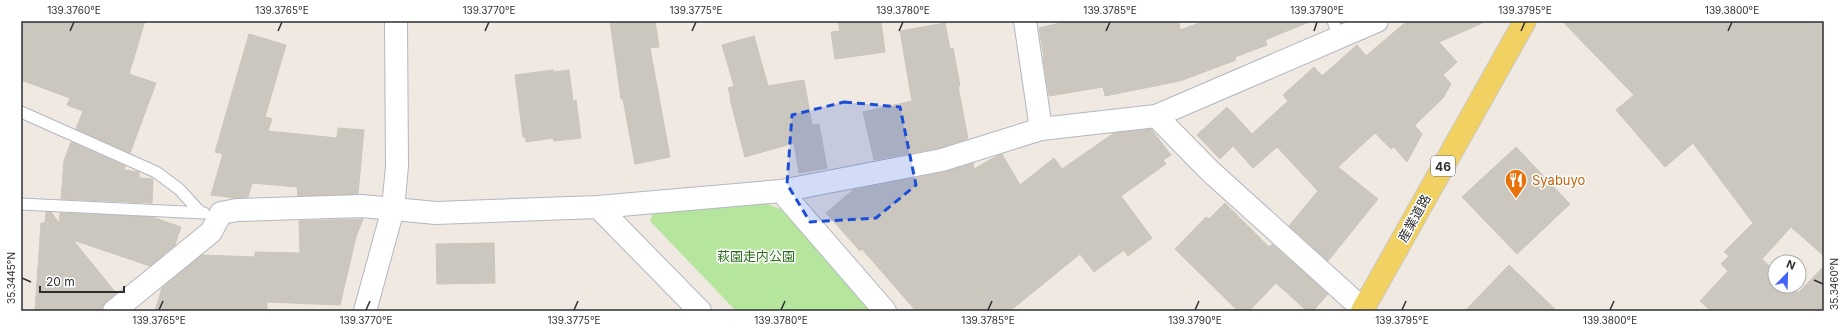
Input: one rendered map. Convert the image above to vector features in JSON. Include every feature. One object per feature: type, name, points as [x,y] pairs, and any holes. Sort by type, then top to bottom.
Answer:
[{"type":"main road","name":"産業道路","points":[[1364,310],[1525,21]]},
{"type":"street","points":[[365,311],[393,209],[397,166],[396,21]]},
{"type":"street","points":[[1025,21],[1041,129]]},
{"type":"street","points":[[114,311],[210,232],[211,213],[238,210],[362,206],[436,212],[598,207],[781,191],[942,160],[1041,129],[1156,116],[1336,29],[1377,21]]},
{"type":"street","points":[[1156,116],[1210,171],[1364,310]]},
{"type":"street","points":[[781,191],[885,311]]},
{"type":"street","points":[[598,207],[700,311]]},
{"type":"lane","points":[[21,112],[156,172],[211,213]]},
{"type":"lane","points":[[21,204],[211,213]]},
{"type":"highlighted area","points":[[844,102],[900,107],[916,185],[876,218],[810,222],[787,184],[792,115]]},
{"type":"green space","name":"萩園走内公園","points":[[764,203],[786,211],[858,298],[871,311],[736,311],[650,221],[654,211]]},
{"type":"building","points":[[21,21],[145,21],[129,74],[156,83],[130,153],[76,129],[83,111],[67,105],[70,98],[21,80]]},
{"type":"building","points":[[610,21],[655,21],[659,47],[650,48],[670,157],[635,164],[623,99],[621,99]]},
{"type":"building","points":[[838,21],[881,21],[885,52],[835,59],[831,32],[840,31]]},
{"type":"building","points":[[1068,21],[1179,21],[1180,30],[1205,21],[1309,22],[1265,40],[1267,45],[1235,57],[1236,60],[1180,81],[1105,96],[1103,87],[1049,96],[1039,28]]},
{"type":"building","points":[[1407,21],[1487,21],[1439,42],[1457,62],[1443,75],[1451,84],[1443,98],[1415,126],[1422,134],[1407,162],[1394,147],[1391,149],[1375,133],[1338,167],[1378,199],[1328,261],[1289,226],[1318,191],[1277,147],[1253,168],[1233,146],[1220,159],[1197,135],[1227,107],[1252,134],[1288,101],[1283,95],[1314,67],[1322,76],[1357,45],[1366,56]]},
{"type":"building","points":[[1562,21],[1824,21],[1824,256],[1791,227],[1762,259],[1767,264],[1767,294],[1807,294],[1807,284],[1824,266],[1824,311],[1711,311],[1700,301],[1728,271],[1721,264],[1729,256],[1724,252],[1753,223],[1693,143],[1665,167],[1616,110],[1634,95]]},
{"type":"building","points":[[945,23],[950,49],[953,48],[960,86],[958,86],[968,139],[939,148],[874,160],[863,112],[912,101],[900,31]]},
{"type":"building","points":[[249,34],[286,45],[265,117],[272,119],[268,131],[337,138],[338,128],[364,130],[358,194],[298,196],[297,187],[252,183],[248,197],[234,198],[211,195],[223,154],[215,152]]},
{"type":"building","points":[[754,36],[768,86],[804,80],[812,125],[819,124],[827,168],[799,173],[794,143],[745,157],[728,88],[734,86],[722,45]]},
{"type":"building","points":[[553,70],[554,72],[569,70],[573,101],[576,100],[581,138],[554,141],[553,138],[526,142],[525,137],[523,137],[515,75]]},
{"type":"building","points":[[1151,129],[1171,155],[1163,160],[1166,164],[1121,196],[1152,238],[1128,256],[1124,250],[1094,272],[1080,254],[1010,311],[916,311],[862,249],[860,251],[826,213],[853,190],[944,172],[973,163],[974,169],[1002,154],[1020,185],[1054,158],[1062,169],[1114,133]]},
{"type":"building","points":[[71,142],[125,166],[124,170],[139,172],[139,178],[153,179],[152,203],[61,199],[64,161]]},
{"type":"building","name":"Syabuyo","points":[[1516,147],[1570,204],[1517,254],[1462,197]]},
{"type":"building","points":[[1225,203],[1269,247],[1272,244],[1328,294],[1313,311],[1307,311],[1276,283],[1249,311],[1238,311],[1175,249],[1206,217],[1209,219]]},
{"type":"building","points":[[46,212],[51,212],[59,223],[60,213],[152,217],[181,227],[175,245],[150,266],[73,240],[116,293],[106,302],[102,311],[35,311],[41,223],[45,223]]},
{"type":"building","points":[[363,219],[356,237],[340,305],[267,302],[267,311],[155,311],[162,288],[202,255],[255,257],[255,252],[300,253],[299,221]]},
{"type":"building","points":[[494,243],[495,283],[437,284],[436,244]]},
{"type":"building","points":[[1509,265],[1557,311],[1465,311]]},
{"type":"place","name":"Syabuyo","points":[[1516,200]]}]
